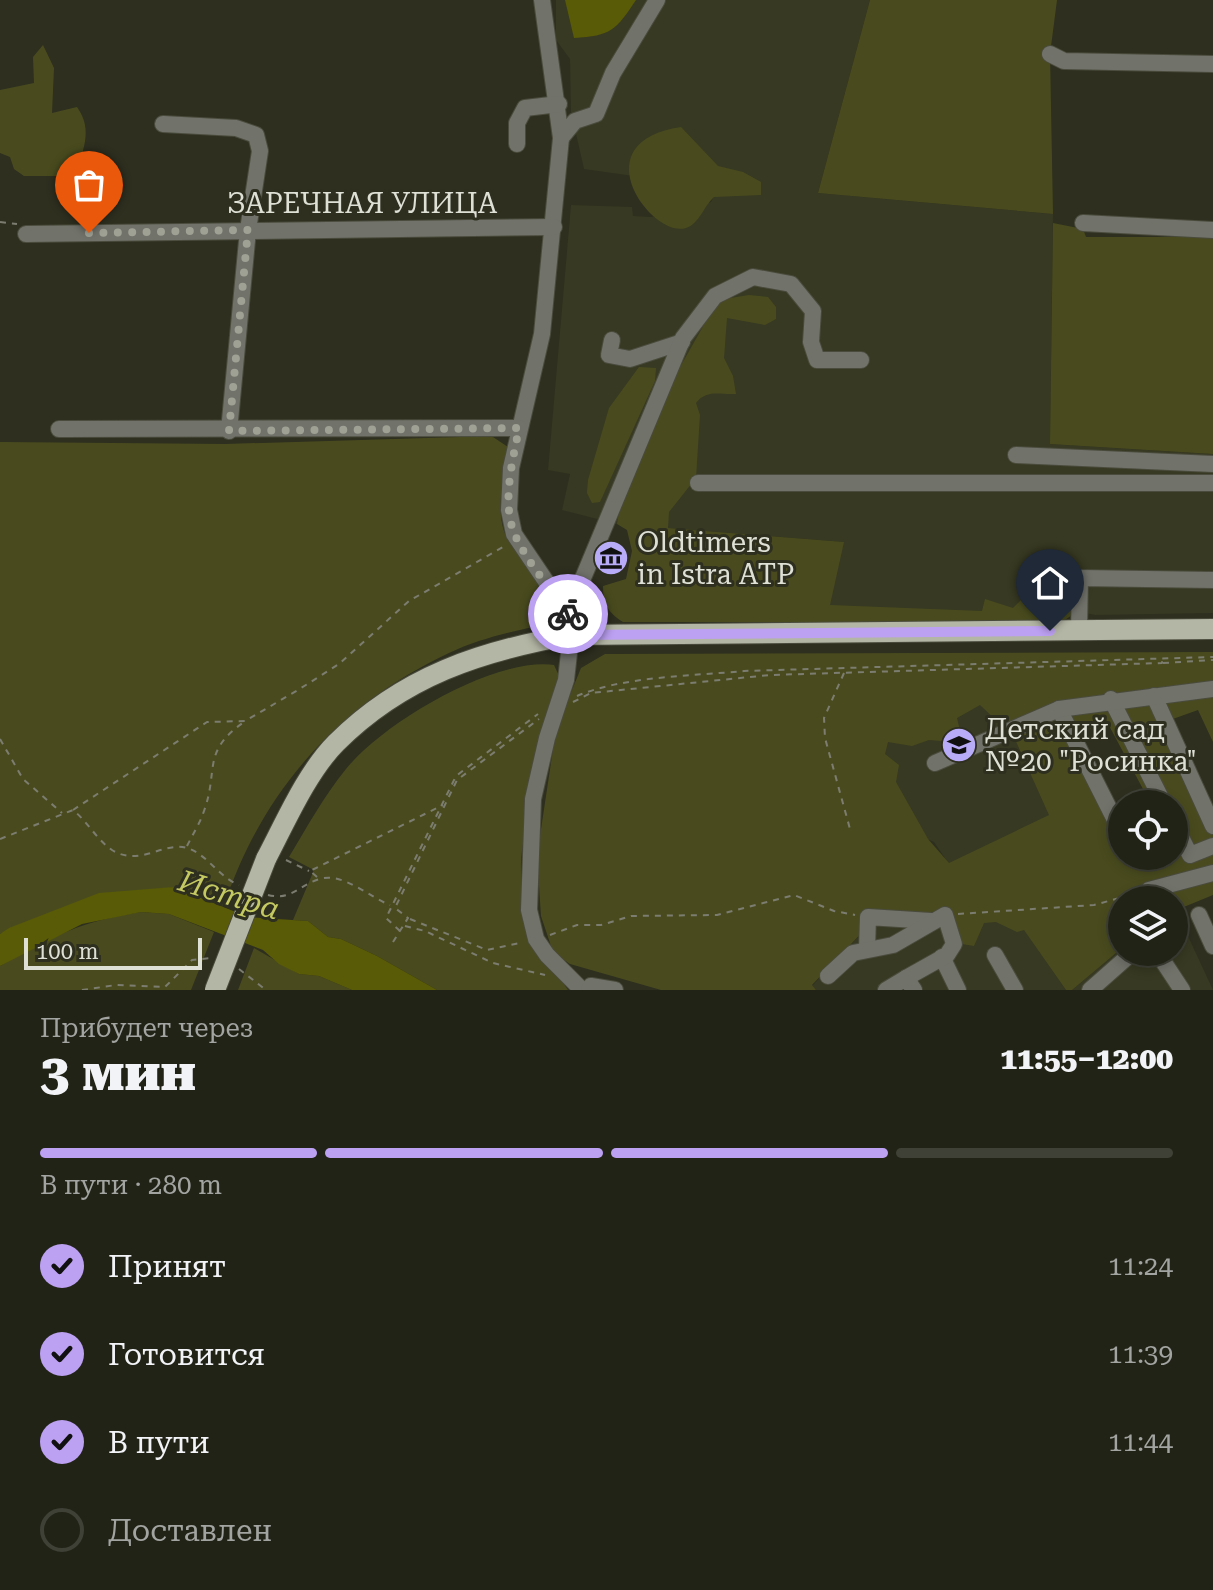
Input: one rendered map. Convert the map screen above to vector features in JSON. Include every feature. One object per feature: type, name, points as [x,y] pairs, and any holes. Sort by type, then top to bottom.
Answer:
[{"type":"main road","points":[[215,990],[275,859],[294,806],[335,744],[408,687],[454,664],[505,647],[571,635],[1213,629]]},
{"type":"street","points":[[542,0],[559,104],[561,138],[542,334],[511,468],[509,510],[514,534],[568,614],[571,635],[560,703],[547,738],[533,799],[528,865],[529,910],[536,939],[582,990]]},
{"type":"street","points":[[561,138],[575,121],[596,114],[613,73],[657,0]]},
{"type":"street","points":[[1050,54],[1064,61],[1213,64]]},
{"type":"street","points":[[517,144],[517,123],[525,108],[559,104]]},
{"type":"street","points":[[163,124],[236,128],[256,135],[260,151],[248,230],[229,431]]},
{"type":"street","points":[[1083,223],[1213,230]]},
{"type":"street","name":"ЗАРЕЧНАЯ УЛИЦА","points":[[26,234],[554,227]]},
{"type":"street","points":[[568,614],[682,342],[715,296],[753,277],[791,284],[813,311],[811,342],[817,360],[861,360]]},
{"type":"street","points":[[612,340],[609,355],[630,359],[682,342]]},
{"type":"street","points":[[59,429],[519,428]]},
{"type":"street","points":[[1016,455],[1213,464]]},
{"type":"street","points":[[698,483],[1213,483]]},
{"type":"street","points":[[1079,630],[1080,578],[1213,580]]},
{"type":"street","points":[[935,763],[1059,709],[1111,699],[1213,689]]},
{"type":"street","points":[[1154,696],[1213,826]]},
{"type":"street","points":[[1111,699],[1157,790]]},
{"type":"street","points":[[1059,709],[1108,806]]},
{"type":"street","points":[[1188,851],[1190,855],[1213,846]]},
{"type":"street","points":[[1175,886],[1213,873]]},
{"type":"street","points":[[1199,915],[1213,946]]},
{"type":"street","points":[[867,949],[868,917],[938,918]]},
{"type":"street","points":[[828,976],[853,953],[893,945],[938,918]]},
{"type":"street","points":[[886,990],[910,984],[954,944],[938,918]]},
{"type":"street","points":[[995,955],[1015,990]]},
{"type":"street","points":[[942,957],[958,990]]},
{"type":"street","points":[[1090,990],[1107,984],[1122,966]]},
{"type":"street","points":[[1166,966],[1182,990]]},
{"type":"street","points":[[589,990],[591,986],[615,990]]},
{"type":"path","points":[[186,847],[205,810],[215,754],[224,736],[339,664],[409,601],[509,544],[514,534]]},
{"type":"path","points":[[400,931],[386,918],[438,807],[456,776],[473,760],[535,716],[590,690],[744,671],[1213,659]]},
{"type":"path","points":[[770,675],[1162,660]]},
{"type":"path","points":[[844,672],[824,718],[825,738],[850,829]]},
{"type":"path","points":[[0,839],[73,810],[207,722],[245,721]]},
{"type":"path","points":[[0,739],[23,779],[63,814]]},
{"type":"path","points":[[310,871],[444,804]]},
{"type":"path","points":[[73,810],[101,841],[131,858],[186,847],[201,855],[218,874],[245,888]]},
{"type":"path","points":[[275,859],[310,871],[318,879],[347,883],[393,907]]},
{"type":"path","points":[[258,893],[279,898],[296,893],[318,879]]},
{"type":"path","points":[[408,918],[487,950],[536,939],[577,925],[601,925],[631,916],[717,915],[794,895],[834,911],[868,917]]},
{"type":"path","points":[[938,918],[1108,902]]},
{"type":"path","points":[[393,942],[404,925],[425,931],[493,963],[548,976]]},
{"type":"path","points":[[82,990],[116,985],[165,987],[177,978]]},
{"type":"shaded area","points":[[556,0],[870,0],[818,193],[1053,214],[1050,444],[1213,454],[1213,613],[828,612],[843,542],[617,524],[562,510],[570,474],[548,470],[571,205],[632,207],[633,216],[651,217],[711,202],[718,188],[584,169],[571,112],[570,59],[556,40]]},
{"type":"shaded area","points":[[565,0],[636,0],[611,30],[574,38]]},
{"type":"shaded area","name":"Детский сад №20 \"Росинка\"","points":[[960,672],[1085,798],[949,864],[934,842],[893,824],[845,691]]},
{"type":"shaded area","points":[[174,887],[248,917],[308,921],[328,937],[341,939],[377,956],[437,990],[352,990],[319,976],[299,974],[279,964],[263,950],[169,914],[141,912],[82,924],[0,966],[0,934],[9,928],[99,893]]},
{"type":"shaded area","points":[[872,922],[1019,922],[1066,990],[816,990],[812,986]]},
{"type":"shaded area","points":[[1188,936],[1213,990],[1072,990],[1108,960],[1108,966],[1188,966]]},
{"type":"green space","points":[[870,0],[1057,0],[1050,54],[1053,214],[818,193]]},
{"type":"green space","points":[[43,45],[54,68],[52,113],[77,107],[85,124],[85,141],[76,176],[24,176],[14,169],[10,157],[0,153],[0,90],[34,83],[33,57]]},
{"type":"green space","points":[[681,127],[718,166],[743,172],[761,182],[761,195],[714,197],[695,222],[686,228],[672,227],[657,219],[643,205],[633,187],[629,168],[634,151],[651,136]]},
{"type":"green space","points":[[1053,223],[1083,229],[1086,237],[1213,237],[1213,454],[1050,444]]},
{"type":"green space","points":[[749,295],[768,297],[776,307],[776,319],[765,325],[727,318],[724,358],[733,376],[736,394],[709,394],[696,403],[700,415],[696,478],[669,512],[668,528],[844,542],[830,605],[982,611],[985,599],[1013,608],[1022,599],[1035,599],[1046,611],[1073,611],[1072,615],[1062,622],[623,622],[614,615],[605,602],[603,586],[626,579],[632,551],[627,530],[617,524],[619,512],[675,376],[718,300]]},
{"type":"green space","points":[[639,367],[656,368],[655,381],[600,502],[592,503],[587,493],[588,480],[609,408]]},
{"type":"green space","points":[[493,437],[508,447],[501,498],[505,535],[564,607],[555,622],[488,638],[449,653],[373,698],[340,725],[283,788],[240,864],[224,906],[174,887],[45,915],[0,934],[0,442],[225,444]]},
{"type":"green space","points":[[1213,652],[1213,686],[1158,693],[1213,832],[1213,895],[1188,905],[1188,886],[1150,883],[1147,886],[1108,886],[1108,960],[1072,990],[1066,990],[1024,930],[1017,932],[996,922],[984,923],[974,946],[962,944],[950,923],[872,922],[812,985],[816,990],[661,990],[570,964],[553,952],[541,916],[537,856],[555,736],[531,807],[521,866],[523,894],[531,923],[568,990],[437,990],[377,956],[341,939],[328,937],[308,921],[293,920],[314,870],[289,857],[330,790],[363,751],[412,714],[441,697],[501,671],[529,665],[554,665],[560,678],[561,717],[581,668],[605,654]],"holes":[[[980,705],[1014,737],[1049,815],[949,863],[928,839],[896,782],[899,765],[885,754],[888,742],[912,746],[929,740],[953,742],[960,731],[957,718]]]},
{"type":"green space","points":[[1213,697],[1213,742],[1198,710],[1170,720],[1163,703]]},
{"type":"green space","points":[[141,912],[169,914],[214,932],[191,990],[0,990],[0,966],[17,956],[85,925]]},
{"type":"green space","points":[[254,948],[299,974],[319,976],[352,990],[238,990]]},
{"type":"way so far","points":[[89,233],[248,230],[229,431],[519,428],[511,468],[509,510],[514,534],[568,614]]},
{"type":"place","name":"Oldtimers in Istra ATP","points":[[611,558]]},
{"type":"place","name":"Детский сад №20 \"Росинка\"","points":[[959,745]]},
{"type":"route","points":[[568,614],[571,635],[1050,631]]},
{"type":"water label","name":"Истра","points":[[229,895]]}]
